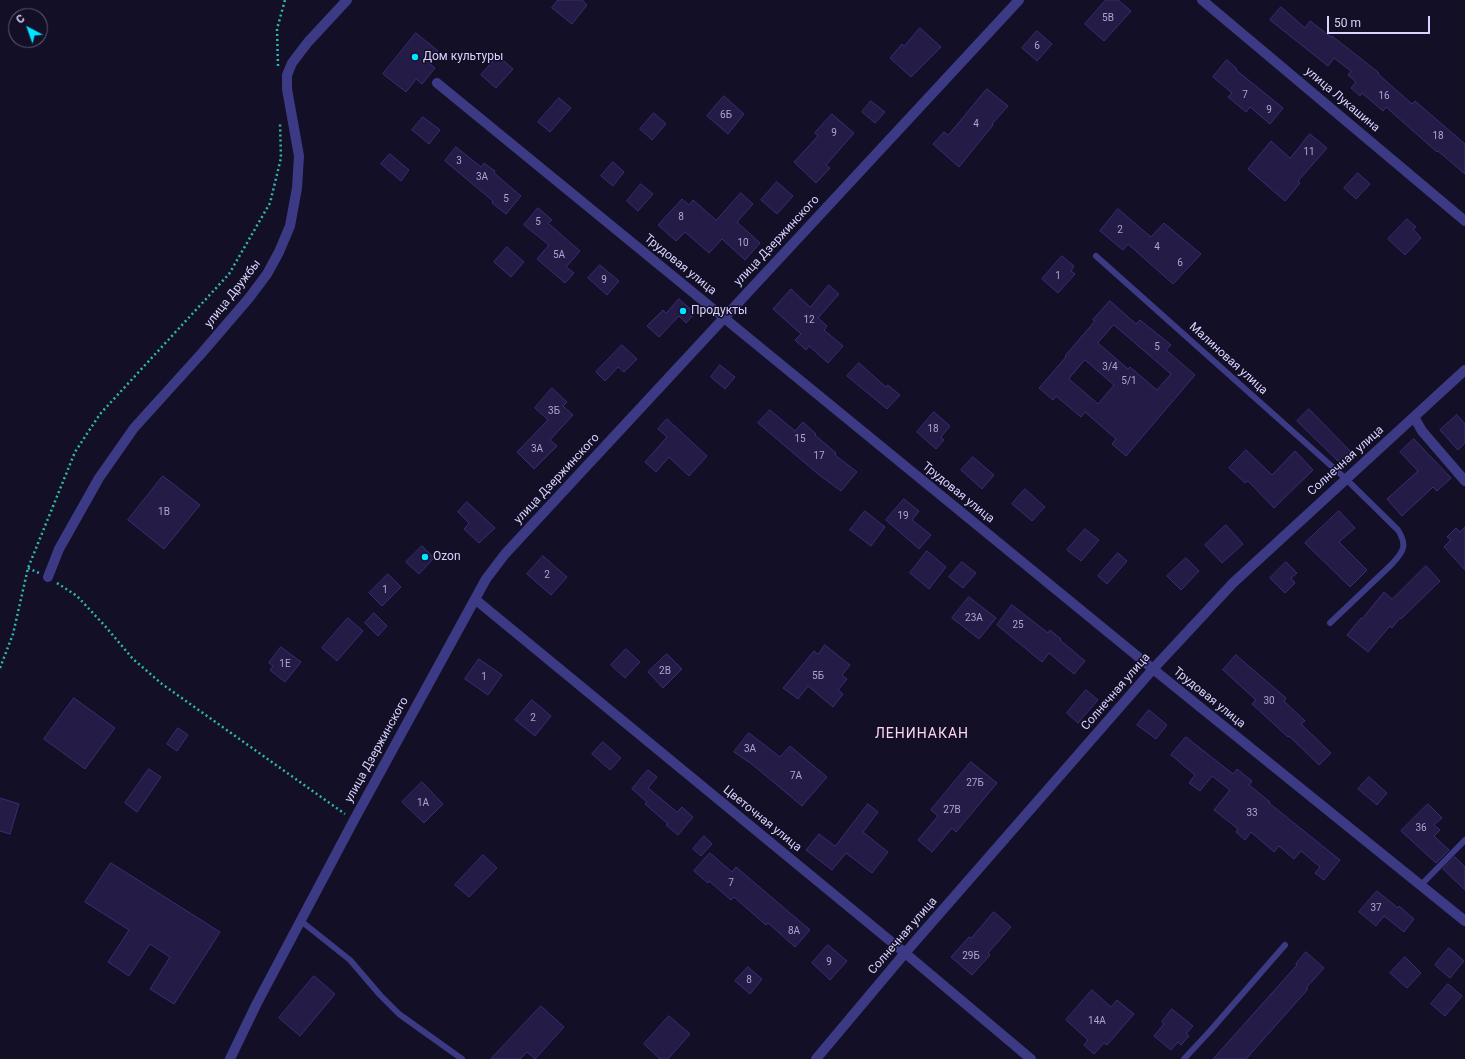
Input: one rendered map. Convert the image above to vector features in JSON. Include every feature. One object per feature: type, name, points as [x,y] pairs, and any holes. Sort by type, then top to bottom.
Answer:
[{"type":"street","name":"улица Дружбы","points":[[48,576],[59,549],[99,478],[134,428],[250,298],[267,274],[279,252],[290,226],[297,188],[300,156],[287,89],[287,75],[292,63],[308,42],[347,0]]},
{"type":"street","name":"улица Дзержинского","points":[[230,1059],[256,1004],[354,820],[476,600],[486,579],[505,554],[1019,0]]},
{"type":"street","name":"улица Лукашина","points":[[1202,0],[1465,221]]},
{"type":"street","name":"Трудовая улица","points":[[437,83],[1152,669],[1465,921]]},
{"type":"street","name":"Солнечная улица","points":[[816,1059],[1152,669],[1233,583],[1465,370]]},
{"type":"street","points":[[1414,417],[1422,431],[1465,481]]},
{"type":"street","name":"Цветочная улица","points":[[476,600],[906,953],[1031,1059]]},
{"type":"lane","name":"Малиновая улица","points":[[1096,256],[1346,478],[1398,530],[1403,538],[1404,547],[1400,555],[1330,623]]},
{"type":"lane","points":[[1421,885],[1465,840]]},
{"type":"lane","points":[[301,921],[350,960],[380,995],[399,1014],[462,1059]]},
{"type":"lane","points":[[1184,1059],[1285,945]]},
{"type":"path","points":[[278,67],[277,29],[285,0]]},
{"type":"path","points":[[0,668],[13,634],[28,568],[75,452],[100,414],[229,274],[270,203],[281,158],[280,120]]},
{"type":"path","points":[[48,576],[77,596],[133,659],[162,684],[354,820]]},
{"type":"building","points":[[558,0],[582,0],[587,5],[572,24],[552,8]]},
{"type":"building","points":[[1106,0],[1118,0],[1131,11],[1104,41],[1085,24]]},
{"type":"building","points":[[1281,7],[1305,28],[1310,21],[1331,37],[1332,36],[1379,73],[1378,74],[1412,104],[1415,101],[1465,144],[1465,174],[1438,151],[1437,152],[1386,107],[1383,111],[1362,93],[1360,96],[1351,88],[1356,82],[1348,75],[1351,71],[1334,58],[1328,66],[1270,20]]},
{"type":"building","points":[[920,28],[941,47],[911,77],[890,58],[902,44],[904,46]]},
{"type":"building","points":[[1037,31],[1052,44],[1037,61],[1022,48]]},
{"type":"building","name":"Дом культуры","points":[[416,33],[438,51],[429,63],[435,68],[422,84],[416,79],[406,92],[383,74]]},
{"type":"building","points":[[498,56],[513,69],[496,88],[481,75]]},
{"type":"building","points":[[1227,60],[1237,69],[1236,70],[1283,108],[1270,124],[1250,107],[1246,112],[1228,97],[1232,93],[1213,77]]},
{"type":"building","points":[[987,89],[1008,106],[992,124],[993,125],[959,167],[933,144],[944,132],[948,135]]},
{"type":"building","points":[[724,96],[744,114],[728,134],[707,116]]},
{"type":"building","points":[[559,98],[571,108],[550,132],[538,122]]},
{"type":"building","points":[[871,101],[885,112],[875,123],[862,112]]},
{"type":"building","points":[[654,113],[666,124],[652,140],[640,129]]},
{"type":"building","points":[[832,114],[854,133],[826,165],[830,168],[816,183],[794,162],[818,136],[815,133]]},
{"type":"building","points":[[423,117],[440,130],[429,144],[412,130]]},
{"type":"building","points":[[1310,134],[1327,148],[1298,181],[1300,183],[1285,201],[1248,169],[1271,141],[1290,158]]},
{"type":"building","points":[[456,147],[481,167],[484,163],[495,171],[494,173],[521,196],[506,214],[492,203],[493,201],[445,161]]},
{"type":"building","points":[[390,154],[409,170],[401,181],[381,164]]},
{"type":"building","points":[[613,162],[624,172],[613,186],[601,176]]},
{"type":"building","points":[[1358,173],[1370,184],[1356,199],[1344,188]]},
{"type":"building","points":[[777,182],[793,196],[777,214],[761,200]]},
{"type":"building","points":[[641,184],[653,194],[638,211],[627,201]]},
{"type":"building","points":[[741,193],[753,204],[737,222],[760,243],[745,260],[722,239],[709,253],[685,232],[676,241],[658,225],[682,199],[689,205],[693,200],[716,220]]},
{"type":"building","points":[[538,208],[552,220],[548,223],[580,251],[566,267],[574,273],[565,283],[537,259],[549,245],[524,225]]},
{"type":"building","points":[[1118,209],[1151,237],[1164,223],[1201,254],[1173,284],[1128,244],[1123,250],[1100,231]]},
{"type":"building","points":[[1407,219],[1416,227],[1413,229],[1421,238],[1405,255],[1388,239]]},
{"type":"building","points":[[507,247],[524,262],[511,277],[494,262]]},
{"type":"building","points":[[1062,256],[1074,266],[1071,271],[1075,274],[1058,293],[1042,279]]},
{"type":"building","points":[[600,265],[619,281],[607,295],[588,278]]},
{"type":"building","points":[[829,285],[839,294],[818,318],[827,326],[824,330],[843,346],[828,363],[809,346],[806,350],[795,340],[801,334],[773,309],[791,289],[810,307]]},
{"type":"building","points":[[679,299],[695,313],[686,323],[679,316],[659,337],[647,326],[663,310],[666,313]]},
{"type":"building","points":[[1110,301],[1136,324],[1140,320],[1171,345],[1166,350],[1195,375],[1126,456],[1112,444],[1116,439],[1085,412],[1081,417],[1056,396],[1053,400],[1039,388],[1095,321],[1093,320]],"holes":[[[1114,325],[1171,374],[1157,390],[1130,367],[1128,369],[1098,343]],[[1085,360],[1114,385],[1098,404],[1069,379]]]},
{"type":"building","points":[[622,345],[637,359],[624,372],[618,367],[605,381],[596,372]]},
{"type":"building","points":[[859,363],[886,387],[888,385],[900,395],[887,409],[847,376]]},
{"type":"building","points":[[720,365],[735,377],[725,389],[711,377]]},
{"type":"building","points":[[552,388],[567,402],[563,406],[573,415],[550,440],[557,446],[534,469],[517,452],[548,420],[535,408]]},
{"type":"building","points":[[1309,409],[1352,453],[1341,464],[1297,421]]},
{"type":"building","points":[[770,410],[795,431],[803,422],[816,434],[815,435],[836,453],[835,455],[857,472],[841,491],[818,474],[758,423]]},
{"type":"building","points":[[934,412],[950,426],[941,437],[944,440],[936,449],[917,432]]},
{"type":"building","points":[[1457,415],[1465,424],[1465,443],[1458,450],[1440,430]]},
{"type":"building","points":[[667,419],[707,456],[689,476],[669,457],[656,472],[645,462],[667,437],[658,429]]},
{"type":"building","points":[[1414,439],[1451,478],[1437,491],[1433,487],[1402,516],[1387,499],[1418,471],[1400,452]]},
{"type":"building","points":[[1246,450],[1272,475],[1295,451],[1313,470],[1274,508],[1248,481],[1245,483],[1229,468]]},
{"type":"building","points":[[973,457],[994,475],[982,489],[961,470]]},
{"type":"building","points":[[163,476],[200,505],[164,549],[128,520]]},
{"type":"building","points":[[1025,489],[1045,507],[1032,521],[1012,504]]},
{"type":"building","points":[[904,499],[919,511],[912,520],[931,535],[919,549],[886,520]]},
{"type":"building","points":[[467,502],[495,528],[479,543],[464,529],[469,523],[458,512]]},
{"type":"building","points":[[865,511],[885,527],[871,546],[850,530]]},
{"type":"building","points":[[1339,511],[1355,528],[1339,542],[1367,570],[1350,587],[1305,543]]},
{"type":"building","points":[[1226,525],[1243,544],[1222,563],[1205,545]]},
{"type":"building","points":[[1465,527],[1465,570],[1444,547],[1451,540],[1447,537],[1456,528],[1460,532]]},
{"type":"building","points":[[1085,529],[1099,540],[1081,561],[1067,550]]},
{"type":"building","points":[[422,546],[434,558],[419,574],[406,562]]},
{"type":"building","points":[[927,551],[946,567],[929,589],[910,573]]},
{"type":"building","points":[[1118,553],[1127,561],[1107,584],[1098,576]]},
{"type":"building","points":[[543,556],[567,577],[551,595],[527,574]]},
{"type":"building","points":[[1186,558],[1199,571],[1181,590],[1167,576]]},
{"type":"building","points":[[962,562],[976,573],[963,588],[949,577]]},
{"type":"building","points":[[1286,562],[1297,573],[1291,578],[1295,583],[1285,593],[1270,578]]},
{"type":"building","points":[[1426,566],[1440,581],[1401,619],[1400,618],[1392,628],[1390,626],[1368,652],[1347,635],[1384,592],[1392,599]]},
{"type":"building","points":[[388,574],[401,587],[382,606],[369,593]]},
{"type":"building","points":[[969,597],[996,618],[979,639],[952,618]]},
{"type":"building","points":[[1012,605],[1048,633],[1050,630],[1085,661],[1074,674],[1049,653],[1042,662],[997,625]]},
{"type":"building","points":[[374,613],[387,626],[378,636],[365,623]]},
{"type":"building","points":[[348,618],[363,631],[337,661],[322,648]]},
{"type":"building","points":[[825,645],[850,665],[842,675],[847,679],[838,690],[843,694],[833,707],[808,686],[798,699],[783,688],[814,651],[818,654]]},
{"type":"building","points":[[281,647],[301,662],[285,682],[270,670],[273,666],[269,663]]},
{"type":"building","points":[[626,649],[640,662],[625,678],[611,665]]},
{"type":"building","points":[[667,654],[682,669],[663,688],[648,672]]},
{"type":"building","points":[[1236,655],[1286,698],[1284,701],[1305,721],[1301,724],[1331,753],[1319,765],[1289,736],[1288,737],[1252,704],[1256,700],[1223,670]]},
{"type":"building","points":[[479,659],[502,675],[488,695],[465,679]]},
{"type":"building","points":[[1086,690],[1098,700],[1078,723],[1067,713]]},
{"type":"building","points":[[74,698],[115,728],[85,769],[44,739]]},
{"type":"building","points":[[532,700],[551,716],[535,736],[515,720]]},
{"type":"building","points":[[1149,710],[1167,725],[1156,739],[1137,725]]},
{"type":"building","points":[[178,728],[188,735],[177,751],[167,744]]},
{"type":"building","points":[[749,733],[780,757],[790,746],[827,777],[802,806],[753,765],[734,752]]},
{"type":"building","points":[[1186,737],[1233,774],[1237,769],[1252,781],[1249,785],[1270,802],[1269,803],[1340,860],[1324,880],[1315,873],[1320,867],[1301,851],[1294,859],[1279,846],[1274,852],[1251,832],[1245,840],[1236,832],[1238,829],[1214,810],[1230,790],[1212,776],[1200,791],[1189,783],[1195,775],[1171,755]]},
{"type":"building","points":[[603,742],[621,758],[610,770],[592,754]]},
{"type":"building","points":[[971,762],[997,783],[956,832],[952,828],[932,852],[918,840],[938,816],[931,810]]},
{"type":"building","points":[[149,769],[161,777],[137,812],[125,803]]},
{"type":"building","points":[[648,770],[657,777],[648,788],[677,812],[682,807],[693,817],[678,835],[645,804],[647,802],[632,789]]},
{"type":"building","points":[[1369,777],[1387,793],[1377,805],[1358,789]]},
{"type":"building","points":[[422,782],[443,804],[424,823],[402,802]]},
{"type":"building","points":[[0,798],[19,804],[10,834],[0,831]]},
{"type":"building","points":[[868,804],[878,812],[863,832],[888,852],[872,873],[846,853],[832,870],[806,850],[819,834],[835,846]]},
{"type":"building","points":[[1428,804],[1442,818],[1434,825],[1440,830],[1434,836],[1449,850],[1436,863],[1401,831]]},
{"type":"building","points":[[704,836],[712,844],[701,856],[693,849]]},
{"type":"building","points":[[710,853],[732,872],[736,867],[810,930],[795,947],[768,923],[766,925],[734,897],[731,900],[709,881],[708,883],[694,871]]},
{"type":"building","points":[[483,855],[497,868],[469,897],[455,885]]},
{"type":"building","points":[[1455,857],[1465,867],[1465,890],[1443,869]]},
{"type":"building","points":[[111,863],[220,932],[174,1004],[150,989],[170,957],[150,944],[129,976],[108,962],[129,930],[85,902]]},
{"type":"building","points":[[1377,891],[1398,908],[1399,906],[1414,919],[1404,932],[1384,916],[1376,926],[1359,912]]},
{"type":"building","points":[[994,912],[1011,927],[988,953],[990,955],[972,975],[951,957],[969,937],[971,938]]},
{"type":"building","points":[[828,945],[847,961],[830,980],[812,963]]},
{"type":"building","points":[[1449,948],[1464,961],[1450,978],[1435,965]]},
{"type":"building","points":[[1306,952],[1324,968],[1306,988],[1308,989],[1246,1059],[1213,1059],[1297,965],[1296,964]]},
{"type":"building","points":[[1405,957],[1421,973],[1407,988],[1390,973]]},
{"type":"building","points":[[748,967],[762,979],[750,994],[735,981]]},
{"type":"building","points":[[314,976],[335,994],[300,1036],[279,1018]]},
{"type":"building","points":[[1448,984],[1462,996],[1445,1016],[1431,1004]]},
{"type":"building","points":[[1092,990],[1111,1007],[1117,1000],[1134,1014],[1107,1045],[1104,1043],[1094,1054],[1084,1045],[1088,1040],[1066,1020]]},
{"type":"building","points":[[541,1006],[564,1027],[535,1059],[527,1052],[520,1059],[491,1059]]},
{"type":"building","points":[[1172,1009],[1193,1026],[1186,1034],[1189,1036],[1181,1045],[1178,1042],[1171,1050],[1154,1036],[1164,1024],[1162,1022]]},
{"type":"building","points":[[669,1016],[690,1034],[668,1059],[660,1059],[644,1044]]},
{"type":"place","name":"Дом культуры","points":[[415,57]]},
{"type":"place","name":"Продукты","points":[[683,311]]},
{"type":"place","name":"Ozon","points":[[425,557]]},
{"type":"district","name":"ЛЕНИНАКАН","points":[[922,734]]}]
